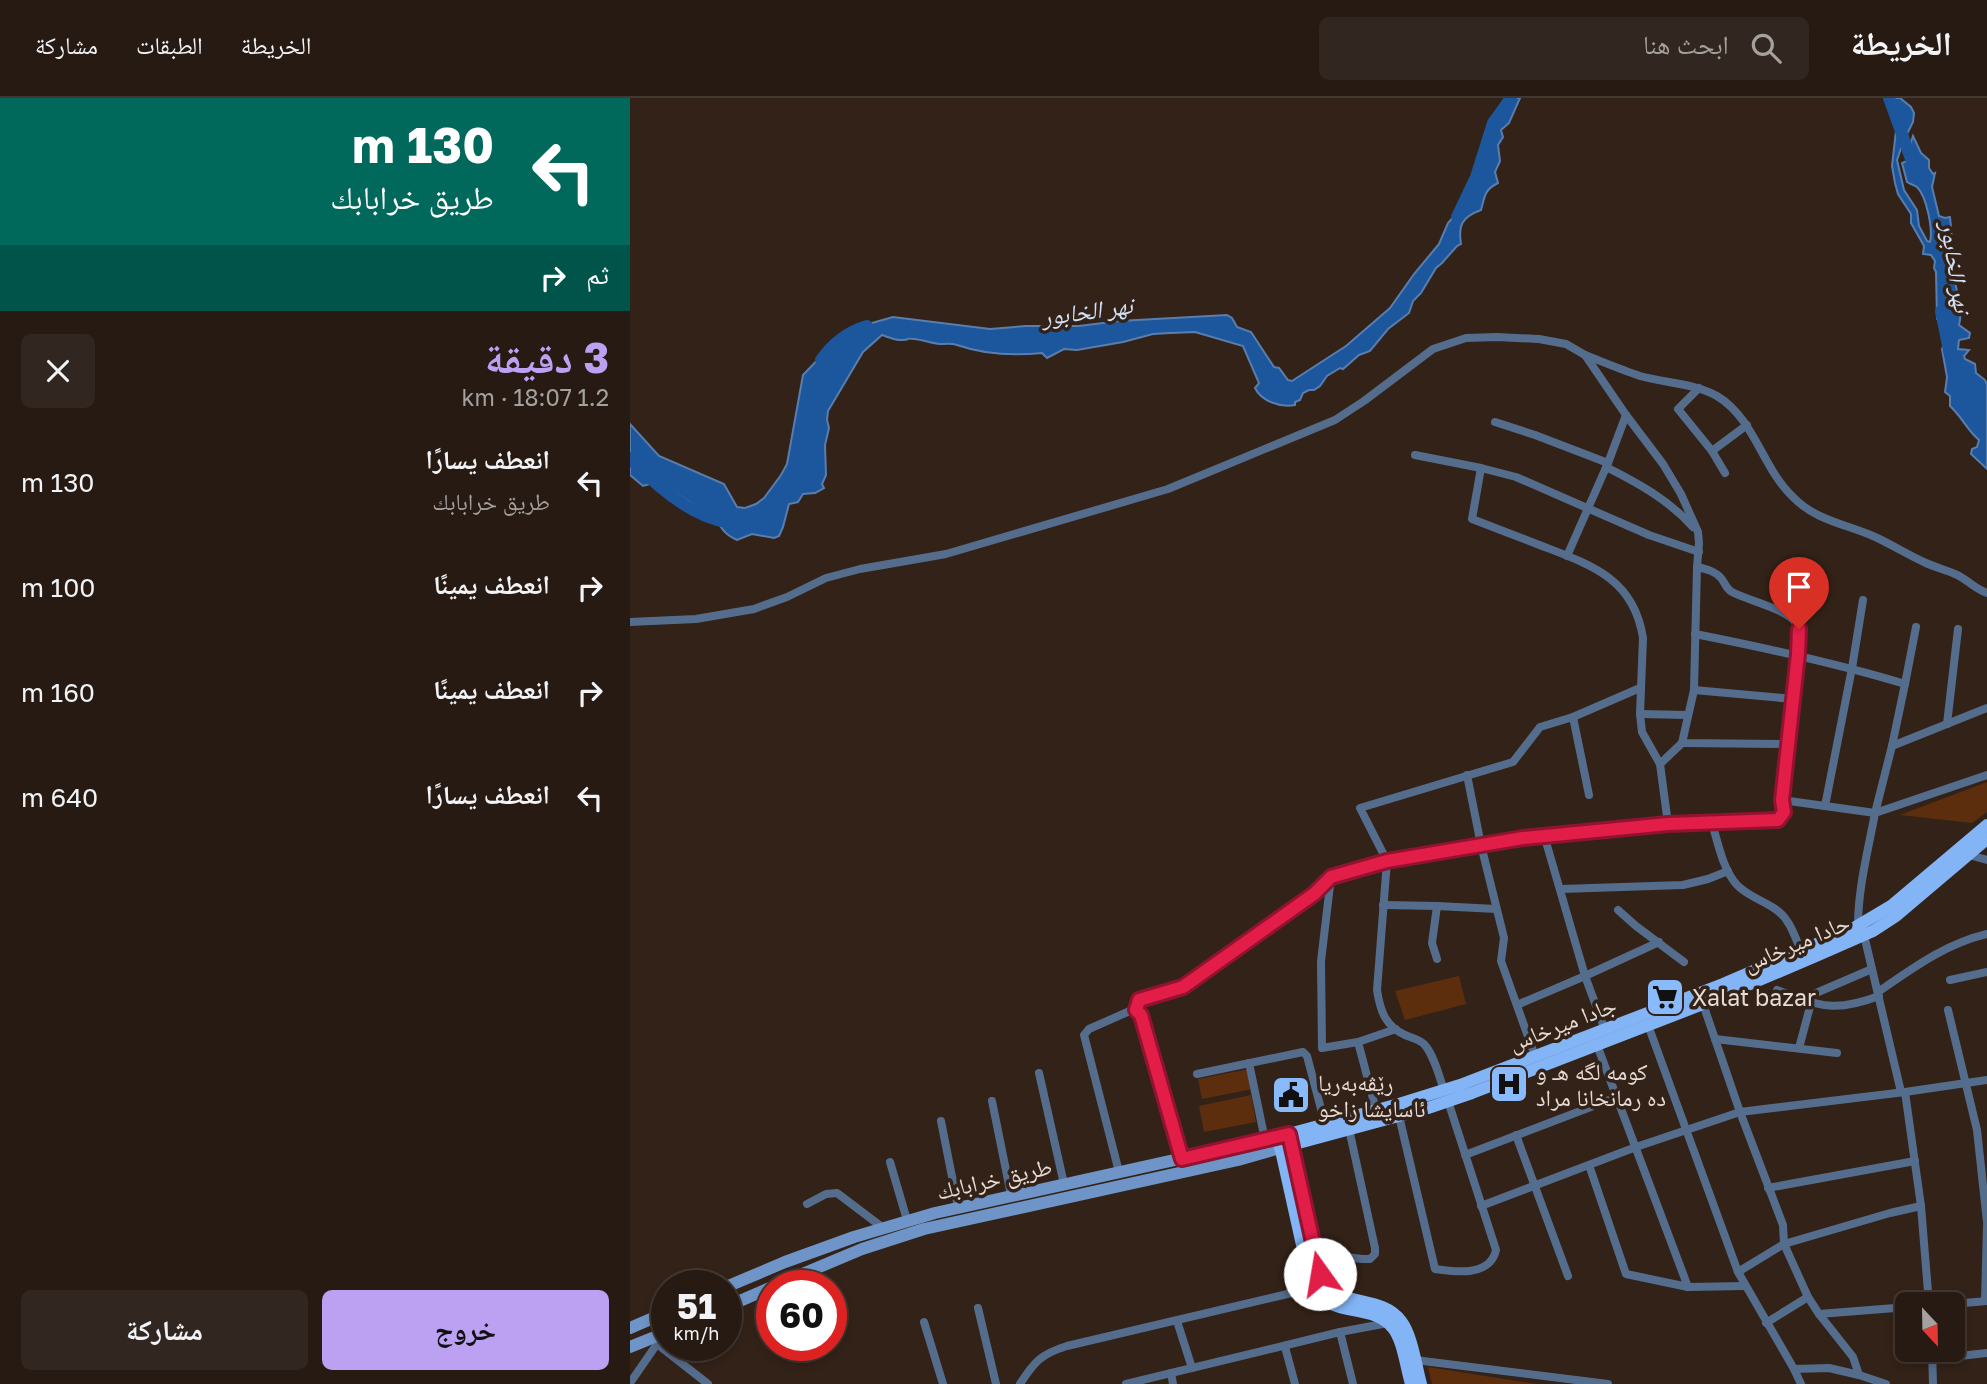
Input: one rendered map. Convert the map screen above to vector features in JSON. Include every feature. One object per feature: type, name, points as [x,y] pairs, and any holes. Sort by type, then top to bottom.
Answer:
[{"type":"main road","name":"جادا ميرخاس","points":[[1281,1141],[1325,1124],[1376,1110],[1446,1096],[1535,1056],[1861,930],[1987,825]]},
{"type":"main road","name":"حادا ميرخاس","points":[[1281,1141],[1349,1129],[1399,1116],[1446,1096],[1597,1045],[1703,1004],[1896,916],[1987,839]]},
{"type":"main road","name":"طريق خرابابك","points":[[742,1280],[797,1258],[907,1220],[1119,1172],[1281,1141]]},
{"type":"main road","points":[[1281,1141],[1321,1278],[1330,1290],[1338,1295],[1382,1307],[1397,1316],[1407,1331],[1421,1384]]},
{"type":"main road","points":[[813,1270],[862,1249],[924,1229],[1238,1160],[1281,1141]]},
{"type":"main road","points":[[1281,1141],[1313,1289],[1331,1304],[1375,1316],[1388,1323],[1397,1334],[1410,1384]]},
{"type":"main road","points":[[630,1328],[651,1319]]},
{"type":"main road","points":[[630,1348],[651,1339]]},
{"type":"street","points":[[630,622],[696,619],[754,608],[787,597],[826,578],[860,569],[946,554],[1168,489],[1335,420],[1433,349],[1466,338],[1497,337],[1539,339],[1566,344],[1585,355],[1640,376],[1699,388],[1715,395],[1727,403],[1747,425],[1782,484],[1805,508],[1828,521],[1877,537],[1987,593]]},
{"type":"street","points":[[1585,355],[1669,474],[1698,532],[1694,690],[1682,743],[1660,764]]},
{"type":"street","points":[[1699,388],[1678,409],[1712,451],[1725,473]]},
{"type":"street","points":[[1567,556],[1626,415]]},
{"type":"street","points":[[1495,422],[1535,435],[1607,465],[1665,501],[1681,513],[1698,532]]},
{"type":"street","points":[[1712,451],[1747,425]]},
{"type":"street","points":[[1415,455],[1516,477],[1649,535],[1699,552]]},
{"type":"street","points":[[1481,468],[1472,519],[1588,564],[1617,585],[1633,605],[1643,638],[1640,688],[1642,732],[1660,764],[1668,824]]},
{"type":"street","points":[[1136,1010],[1139,1000],[1183,987],[1314,894],[1331,877],[1387,861],[1544,835],[1668,824],[1775,821],[1783,815],[1782,800],[1799,629],[1793,619],[1728,590],[1719,575],[1697,567]]},
{"type":"street","points":[[1825,806],[1863,600]]},
{"type":"street","points":[[1916,627],[1892,747],[1875,813],[1858,905],[1861,930],[1903,1092],[1921,1206],[1928,1292]]},
{"type":"street","points":[[1947,724],[1958,629]]},
{"type":"street","points":[[1695,634],[1798,654],[1905,684]]},
{"type":"street","points":[[1399,1116],[1435,1269],[1460,1273],[1486,1265],[1495,1256],[1495,1243],[1446,1096],[1427,1048],[1419,1040],[1402,1034],[1387,1022],[1380,1009],[1377,990],[1387,861],[1360,808],[1513,762],[1540,727],[1640,688]]},
{"type":"street","points":[[1694,690],[1793,699]]},
{"type":"street","points":[[1892,747],[1987,708]]},
{"type":"street","points":[[1640,714],[1687,715]]},
{"type":"street","points":[[1573,716],[1589,795]]},
{"type":"street","points":[[1682,743],[1788,744]]},
{"type":"street","points":[[1467,775],[1504,938],[1501,961],[1535,1056]]},
{"type":"street","points":[[1782,800],[1875,813],[1987,775]]},
{"type":"street","points":[[1712,823],[1728,871],[1738,887],[1776,910],[1787,920],[1801,951]]},
{"type":"street","points":[[1544,835],[1585,976],[1605,1030]]},
{"type":"street","points":[[1969,855],[1987,860]]},
{"type":"street","points":[[1561,889],[1683,886],[1728,871]]},
{"type":"street","points":[[1331,877],[1321,961],[1322,1048],[1358,1042],[1396,1029]]},
{"type":"street","points":[[1383,905],[1496,909]]},
{"type":"street","points":[[1437,906],[1432,943],[1437,959]]},
{"type":"street","points":[[1618,910],[1684,962]]},
{"type":"street","points":[[1777,990],[1811,1003],[1850,1006],[1878,994],[1939,951],[1987,934]]},
{"type":"street","points":[[1517,1005],[1658,942]]},
{"type":"street","points":[[1802,999],[1872,969]]},
{"type":"street","points":[[1950,980],[1987,972]]},
{"type":"street","points":[[1799,1048],[1811,1003]]},
{"type":"street","points":[[1703,1004],[1783,1225],[1784,1244],[1808,1297],[1853,1357],[1859,1375]]},
{"type":"street","points":[[1136,1010],[1141,1015],[1182,1159]]},
{"type":"street","points":[[1119,1172],[1084,1035],[1089,1029],[1136,1010]]},
{"type":"street","points":[[1948,1010],[1977,1130],[1987,1224],[1986,1301],[1965,1303]]},
{"type":"street","points":[[1648,1025],[1738,1272],[1801,1384]]},
{"type":"street","points":[[1715,1039],[1837,1053]]},
{"type":"street","points":[[1358,1042],[1376,1110]]},
{"type":"street","points":[[1597,1045],[1688,1287]]},
{"type":"street","points":[[1197,1074],[1301,1052],[1306,1055],[1325,1124]]},
{"type":"street","points":[[1249,1063],[1281,1141]]},
{"type":"street","points":[[1039,1073],[1064,1184]]},
{"type":"street","points":[[1481,1206],[1636,1147],[1740,1112],[1987,1080]]},
{"type":"street","points":[[1465,1155],[1617,1097]]},
{"type":"street","points":[[992,1101],[1011,1195]]},
{"type":"street","points":[[940,1121],[958,1207]]},
{"type":"street","points":[[1315,1253],[1362,1259],[1370,1259],[1374,1254],[1375,1248],[1349,1129]]},
{"type":"street","points":[[1516,1135],[1568,1276]]},
{"type":"street","points":[[1768,1188],[1915,1161]]},
{"type":"street","points":[[890,1162],[907,1220]]},
{"type":"street","points":[[1589,1165],[1626,1274],[1688,1287],[1745,1286]]},
{"type":"street","points":[[807,1204],[826,1194],[837,1193],[882,1227]]},
{"type":"street","points":[[1738,1272],[1784,1244],[1921,1206]]},
{"type":"street","points":[[1020,1384],[1033,1364],[1048,1352],[1313,1289]]},
{"type":"street","points":[[1766,1323],[1808,1297]]},
{"type":"street","points":[[978,1308],[996,1384]]},
{"type":"street","points":[[1819,1314],[1895,1308]]},
{"type":"street","points":[[1177,1321],[1192,1368]]},
{"type":"street","points":[[924,1322],[943,1384]]},
{"type":"street","points":[[1126,1384],[1340,1332],[1388,1323]]},
{"type":"street","points":[[1340,1332],[1353,1384]]},
{"type":"street","points":[[1285,1347],[1295,1384]]},
{"type":"street","points":[[630,1383],[651,1353]]},
{"type":"street","points":[[1965,1355],[1987,1353]]},
{"type":"street","points":[[1415,1360],[1608,1384]]},
{"type":"street","points":[[679,1361],[708,1384]]},
{"type":"street","points":[[1933,1362],[1933,1384]]},
{"type":"street","points":[[1794,1368],[1829,1368],[1885,1384]]},
{"type":"street","points":[[1171,1373],[1173,1384]]},
{"type":"street","points":[[1574,1384],[1584,1383]]},
{"type":"shaded area","points":[[1987,782],[1987,812],[1972,823],[1900,815]]},
{"type":"shaded area","points":[[1459,976],[1466,1004],[1405,1020],[1395,991]]},
{"type":"shaded area","points":[[1249,1069],[1253,1089],[1202,1099],[1198,1079]]},
{"type":"shaded area","points":[[1251,1095],[1256,1122],[1204,1132],[1199,1106]]},
{"type":"shaded area","points":[[1428,1367],[1536,1384],[1432,1384]]},
{"type":"water","name":"نهر الخابور","points":[[1514,98],[1520,98],[1509,123],[1501,130],[1503,137],[1498,145],[1500,161],[1495,172],[1498,183],[1484,197],[1481,210],[1463,222],[1461,244],[1436,268],[1413,301],[1409,313],[1388,329],[1370,351],[1327,376],[1314,390],[1303,393],[1295,405],[1272,402],[1258,393],[1255,388],[1259,383],[1243,346],[1195,332],[1153,334],[1077,350],[1064,349],[1047,358],[1042,353],[998,354],[953,344],[898,340],[882,335],[863,352],[828,411],[826,475],[822,484],[824,488],[815,493],[803,494],[798,502],[789,504],[779,536],[774,538],[752,534],[737,540],[725,532],[717,520],[660,481],[643,486],[630,475],[630,424],[659,456],[724,484],[737,507],[745,508],[756,504],[764,498],[787,464],[803,375],[826,351],[858,327],[893,317],[990,329],[1079,326],[1227,315],[1237,327],[1251,332],[1274,367],[1279,368],[1288,380],[1292,381],[1346,346],[1390,308],[1439,244],[1448,223],[1474,193],[1477,177],[1483,166],[1485,141]]},
{"type":"water","name":"نهر الخابور","points":[[1887,98],[1900,98],[1914,113],[1913,122],[1897,160],[1904,190],[1917,210],[1919,226],[1927,241],[1930,242],[1931,230],[1926,206],[1921,192],[1907,182],[1902,163],[1912,155],[1913,136],[1921,153],[1929,160],[1929,168],[1935,173],[1932,187],[1939,216],[1950,217],[1954,275],[1960,304],[1959,325],[1970,333],[1969,338],[1959,340],[1958,349],[1969,350],[1964,356],[1965,359],[1975,364],[1976,373],[1987,385],[1987,469],[1971,454],[1979,440],[1950,406],[1950,396],[1945,392],[1947,377],[1942,349],[1947,336],[1944,325],[1937,319],[1935,261],[1931,255],[1923,254],[1924,246],[1911,223],[1911,214],[1898,194],[1892,166],[1898,113],[1893,111]]},
{"type":"waterway","name":"نهر الخابور","points":[[1457,217],[1476,177],[1493,123],[1511,98]]},
{"type":"waterway","name":"نهر الخابور","points":[[1889,98],[1916,173]]},
{"type":"waterway","name":"نهر الخابور","points":[[1941,311],[1950,355]]},
{"type":"waterway","name":"نهر الخابور","points":[[821,360],[841,339],[867,326]]},
{"type":"waterway","name":"نهر الخابور","points":[[630,458],[663,490],[689,508],[702,515],[731,523]]},
{"type":"place","name":"Xalat bazar","points":[[1665,997]]},
{"type":"place","name":"كومه لگه هـ و ده رمانخانا مراد","points":[[1509,1084]]},
{"type":"place","name":"رێڤه‌به‌ريا ئاسايشا زاخو","points":[[1291,1095]]},
{"type":"route","points":[[1320,1274],[1289,1134],[1182,1159],[1141,1015],[1136,1010],[1139,1000],[1183,987],[1314,894],[1331,877],[1387,861],[1544,835],[1668,824],[1778,820],[1784,812],[1782,800],[1799,629]]}]
